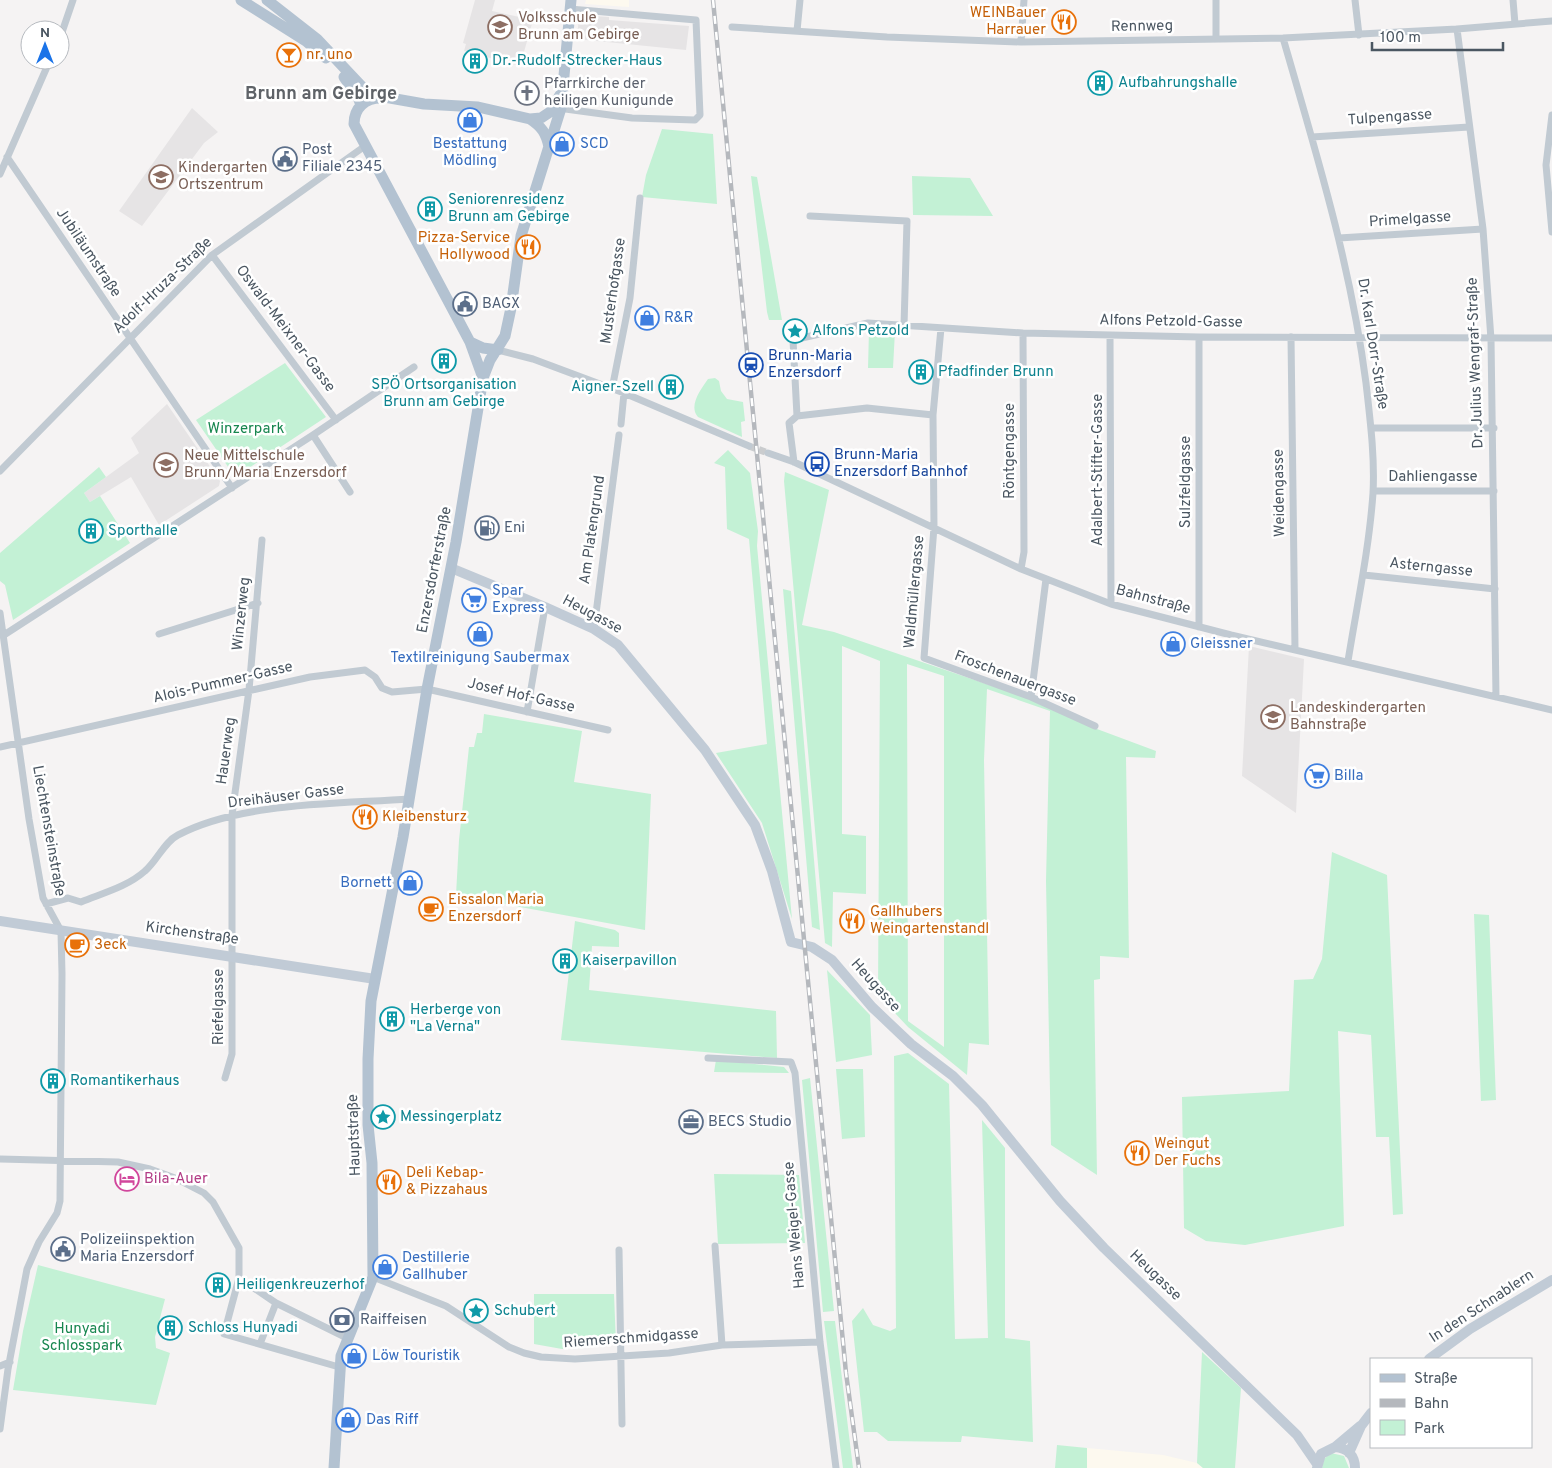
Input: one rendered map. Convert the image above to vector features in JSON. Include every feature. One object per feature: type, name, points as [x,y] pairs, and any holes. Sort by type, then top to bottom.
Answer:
[{"type":"main road","points":[[241,0],[320,52],[348,81],[361,105]]},
{"type":"main road","points":[[267,0],[317,39],[366,91],[374,95],[424,104],[478,107],[530,119],[541,118],[557,108]]},
{"type":"main road","name":"Enzersdorferstraße","points":[[409,798],[483,378],[490,360],[505,336],[511,308],[521,236],[549,149],[562,90],[570,5]]},
{"type":"main road","points":[[393,99],[374,98],[361,105],[354,116],[354,124],[470,342],[483,378]]},
{"type":"main road","points":[[530,119],[541,127],[547,135],[549,149]]},
{"type":"main road","points":[[470,342],[484,348],[498,350]]},
{"type":"main road","name":"Hauptstraße","points":[[334,1468],[339,1367],[347,1338],[373,1277],[372,1163],[368,1125],[370,1008],[409,798]]},
{"type":"street","points":[[66,20],[73,0]]},
{"type":"street","points":[[797,31],[800,0]]},
{"type":"street","points":[[1021,42],[1024,0]]},
{"type":"street","points":[[1216,0],[1216,39]]},
{"type":"street","points":[[1354,0],[1359,35]]},
{"type":"street","points":[[1513,0],[1515,24]]},
{"type":"street","points":[[557,108],[632,118],[695,120],[700,115],[696,20],[570,5]]},
{"type":"street","name":"Rennweg","points":[[732,27],[1021,42],[1359,35],[1552,21]]},
{"type":"street","name":"Dr. Julius Wengraf-Straße","points":[[1458,29],[1483,229],[1491,339],[1494,428],[1496,697]]},
{"type":"street","name":"Dr. Karl Dorr-Straße","points":[[1283,38],[1339,238],[1360,338],[1372,428],[1373,491],[1364,575],[1348,661]]},
{"type":"street","points":[[0,174],[46,70]]},
{"type":"street","points":[[1552,115],[1546,165],[1552,232]]},
{"type":"street","name":"Tulpengasse","points":[[1312,137],[1469,127]]},
{"type":"street","name":"Adolf-Hruza-Straße","points":[[0,471],[212,255],[366,146]]},
{"type":"street","name":"Jubiläumstraße","points":[[7,157],[232,488]]},
{"type":"street","name":"Musterhofgasse","points":[[612,389],[630,298],[640,198]]},
{"type":"street","points":[[810,216],[907,221],[904,326]]},
{"type":"street","name":"Primelgasse","points":[[1339,238],[1483,229]]},
{"type":"street","name":"Oswald-Meixner-Gasse","points":[[212,255],[336,420]]},
{"type":"street","name":"Alfons Petzold-Gasse","points":[[797,416],[793,340],[868,323],[1023,333],[1199,337],[1552,338]]},
{"type":"street","name":"Waldmüllergasse","points":[[924,658],[934,527],[934,415],[941,328]]},
{"type":"street","name":"Röntgengasse","points":[[1021,569],[1024,552],[1023,333]]},
{"type":"street","name":"Adalbert-Stifter-Gasse","points":[[1110,335],[1112,604]]},
{"type":"street","name":"Sulzfeldgasse","points":[[1199,337],[1199,627]]},
{"type":"street","name":"Weidengasse","points":[[1291,337],[1295,649]]},
{"type":"street","points":[[498,350],[526,357],[624,393],[749,446]]},
{"type":"street","points":[[4,635],[313,436],[414,367]]},
{"type":"street","points":[[621,424],[624,393]]},
{"type":"street","points":[[794,462],[790,423],[797,416],[867,408],[934,415]]},
{"type":"street","points":[[1372,428],[1494,428]]},
{"type":"street","name":"Am Platengrund","points":[[594,629],[619,435]]},
{"type":"street","points":[[313,436],[350,492]]},
{"type":"street","name":"Bahnstraße","points":[[768,452],[794,462],[1021,569],[1112,604],[1199,627],[1552,710]]},
{"type":"street","name":"Dahliengasse","points":[[1373,491],[1494,491]]},
{"type":"street","name":"Winzerweg","points":[[249,690],[262,540]]},
{"type":"street","name":"Heugasse","points":[[451,568],[594,629],[618,645],[704,750],[755,825],[772,871],[791,942],[812,947],[832,960],[872,1007],[911,1044],[953,1076],[982,1106],[1060,1201],[1104,1248],[1303,1442],[1317,1466]]},
{"type":"street","name":"Asterngasse","points":[[1364,575],[1495,589]]},
{"type":"street","points":[[1031,698],[1046,579]]},
{"type":"street","points":[[159,634],[258,603]]},
{"type":"street","points":[[527,712],[545,607]]},
{"type":"street","name":"Liechtensteinstraße","points":[[0,614],[29,819],[43,898],[61,931],[62,1161],[61,1192],[57,1213],[39,1242],[27,1269],[0,1429]]},
{"type":"street","name":"Froschenauergasse","points":[[924,658],[1031,698],[1096,726]]},
{"type":"street","name":"Alois-Pummer-Gasse","points":[[0,746],[310,677],[365,670],[374,677],[382,688],[392,692],[427,689]]},
{"type":"street","name":"Josef Hof-Gasse","points":[[427,689],[608,730]]},
{"type":"street","name":"Hauerweg","points":[[232,815],[249,690]]},
{"type":"street","name":"Dreihäuser Gasse","points":[[46,904],[68,898],[81,902],[130,883],[147,870],[175,836],[200,825],[232,815],[289,808],[409,798]]},
{"type":"street","name":"Riefelgasse","points":[[225,1078],[232,1054],[232,815]]},
{"type":"street","name":"Kirchenstraße","points":[[0,921],[375,979]]},
{"type":"street","name":"Hans Weigel-Gasse","points":[[708,1058],[791,1062],[793,1068],[820,1342],[836,1468]]},
{"type":"street","points":[[0,1159],[118,1162],[150,1169],[175,1178],[204,1192],[213,1202],[239,1248],[239,1278],[224,1334],[339,1367]]},
{"type":"street","points":[[715,1246],[722,1345]]},
{"type":"street","points":[[619,1250],[622,1424]]},
{"type":"street","name":"Riemerschmidgasse","points":[[373,1277],[446,1306],[524,1353],[541,1357],[575,1359],[669,1353],[722,1345],[820,1342]]},
{"type":"street","points":[[239,1278],[276,1303],[347,1338]]},
{"type":"street","name":"In den Schnablern","points":[[1430,1358],[1470,1329],[1552,1280]]},
{"type":"street","points":[[260,1344],[276,1303]]},
{"type":"street","points":[[0,1361],[10,1362]]},
{"type":"street","points":[[0,1366],[10,1362]]},
{"type":"street","points":[[1317,1466],[1323,1452],[1335,1447],[1360,1426],[1370,1414]]},
{"type":"street","points":[[1350,1453],[1360,1426]]},
{"type":"street","name":"Heugasse","points":[[1303,1442],[1323,1452]]},
{"type":"street","points":[[1335,1447],[1350,1453],[1354,1460],[1355,1468]]},
{"type":"shaded area","name":"Volksschule Brunn am Gebirge","points":[[475,0],[495,0],[492,11],[533,20],[520,66],[464,51],[466,44],[463,43]]},
{"type":"shaded area","points":[[586,0],[629,0],[629,7],[585,4]]},
{"type":"shaded area","points":[[579,15],[609,17],[609,20],[689,26],[686,50],[577,39]]},
{"type":"shaded area","name":"Kindergarten Ortszentrum","points":[[192,108],[218,132],[204,143],[142,226],[119,211]]},
{"type":"shaded area","name":"Neue Mittelschule Brunn/Maria Enzersdorf","points":[[167,404],[220,481],[219,486],[159,525],[131,477],[90,502],[84,493],[139,453],[131,438]]},
{"type":"shaded area","name":"Landeskindergarten Bahnstraße","points":[[1249,646],[1304,659],[1296,813],[1242,776]]},
{"type":"shaded area","points":[[1087,1448],[1163,1455],[1197,1463],[1203,1468],[1087,1468]]},
{"type":"green space","points":[[662,129],[713,134],[717,204],[642,197],[646,175]]},
{"type":"green space","points":[[751,176],[757,177],[782,320],[769,320],[767,312]]},
{"type":"green space","points":[[912,176],[970,178],[993,216],[913,215]]},
{"type":"green space","points":[[869,330],[895,331],[893,368],[868,368]]},
{"type":"green space","name":"Winzerpark","points":[[285,363],[326,417],[235,477],[196,420]]},
{"type":"green space","points":[[715,378],[719,381],[721,391],[727,399],[743,402],[745,421],[741,422],[742,437],[698,417],[695,413],[695,403],[699,393],[708,379]]},
{"type":"green space","points":[[728,450],[750,473],[758,531],[757,546],[792,919],[762,823],[716,753],[767,744],[749,539],[727,529],[725,467],[714,463]]},
{"type":"green space","points":[[99,467],[106,477],[84,493],[90,502],[100,496],[130,543],[13,620],[5,585],[0,581],[0,553]]},
{"type":"green space","points":[[785,472],[829,490],[802,625],[834,632],[1033,700],[1097,729],[1156,751],[1155,758],[1126,757],[1129,958],[1100,956],[1100,979],[1094,980],[1097,1175],[1051,1145],[1046,881],[1050,711],[987,689],[984,760],[989,1045],[969,1043],[967,1075],[908,1027],[878,995],[880,661],[842,646],[842,834],[866,836],[866,894],[833,892],[832,947],[825,943],[784,481]],"holes":[[[907,664],[944,676],[944,1047],[908,1021]]]},
{"type":"green space","points":[[783,589],[791,591],[820,930],[812,927]]},
{"type":"green space","points":[[484,714],[582,731],[574,782],[651,794],[645,930],[456,895],[459,840],[469,747],[474,747],[477,733],[482,733]]},
{"type":"green space","points":[[1332,852],[1387,875],[1403,1214],[1393,1215],[1389,1137],[1376,1137],[1371,1035],[1338,1031],[1344,1226],[1245,1245],[1206,1241],[1184,1228],[1182,1097],[1289,1091],[1294,980],[1313,979],[1322,959]]},
{"type":"green space","points":[[1474,914],[1489,915],[1496,1100],[1481,1101]]},
{"type":"green space","points":[[575,921],[615,930],[619,933],[619,947],[592,946],[589,990],[776,1011],[777,1058],[561,1040]]},
{"type":"green space","points":[[827,970],[870,1015],[872,1055],[836,1062]]},
{"type":"green space","points":[[908,1053],[949,1084],[955,1339],[988,1338],[982,1120],[1005,1148],[1005,1338],[1030,1341],[1033,1442],[962,1436],[961,1442],[888,1441],[877,1432],[864,1432],[852,1321],[863,1308],[873,1325],[890,1331],[896,1328],[894,1056]]},
{"type":"green space","points":[[716,1060],[784,1067],[789,1073],[714,1072]]},
{"type":"green space","points":[[836,1069],[863,1069],[865,1137],[842,1139]]},
{"type":"green space","points":[[810,1078],[834,1311],[823,1312],[802,1080]]},
{"type":"green space","points":[[714,1174],[799,1175],[805,1243],[718,1244]]},
{"type":"green space","name":"Hunyadi Schlosspark","points":[[38,1265],[165,1299],[155,1337],[156,1348],[170,1353],[156,1405],[13,1390],[23,1331]]},
{"type":"green space","points":[[534,1294],[614,1294],[616,1344],[562,1349],[534,1344]]},
{"type":"green space","points":[[824,1321],[835,1321],[853,1468],[843,1468]]},
{"type":"green space","points":[[1202,1352],[1241,1388],[1235,1468],[1203,1468],[1197,1463]]},
{"type":"green space","points":[[1057,1445],[1087,1448],[1087,1468],[1055,1468]]},
{"type":"green space","points":[[1331,1453],[1344,1456],[1349,1468],[1322,1468],[1324,1459]]},
{"type":"tunnel","points":[[749,446],[768,453]]},
{"type":"railway","points":[[713,0],[846,1373],[859,1468]]},
{"type":"place","name":"WEINBauer Harrauer","points":[[1064,22]]},
{"type":"place","name":"Volksschule Brunn am Gebirge","points":[[500,27]]},
{"type":"place","name":"nr. uno","points":[[289,55]]},
{"type":"place","name":"Dr.-Rudolf-Strecker-Haus","points":[[475,61]]},
{"type":"place","name":"Aufbahrungshalle","points":[[1100,83]]},
{"type":"place","name":"Pfarrkirche der heiligen Kunigunde","points":[[527,93]]},
{"type":"place","name":"Bestattung Mödling","points":[[470,120]]},
{"type":"place","name":"SCD","points":[[562,144]]},
{"type":"place","name":"Post Filiale 2345","points":[[285,159]]},
{"type":"place","name":"Kindergarten Ortszentrum","points":[[161,177]]},
{"type":"place","name":"Seniorenresidenz Brunn am Gebirge","points":[[430,209]]},
{"type":"place","name":"Pizza-Service Hollywood","points":[[528,247]]},
{"type":"place","name":"BAGX","points":[[465,304]]},
{"type":"place","name":"R&R","points":[[647,318]]},
{"type":"place","name":"Alfons Petzold","points":[[795,331]]},
{"type":"place","name":"SPÖ Ortsorganisation Brunn am Gebirge","points":[[444,361]]},
{"type":"place","name":"Brunn-Maria Enzersdorf","points":[[751,365]]},
{"type":"place","name":"Pfadfinder Brunn","points":[[921,372]]},
{"type":"place","name":"Aigner-Szell","points":[[671,387]]},
{"type":"place","name":"Brunn-Maria Enzersdorf Bahnhof","points":[[817,464]]},
{"type":"place","name":"Neue Mittelschule Brunn/Maria Enzersdorf","points":[[166,465]]},
{"type":"place","name":"Eni","points":[[487,528]]},
{"type":"place","name":"Sporthalle","points":[[91,531]]},
{"type":"place","name":"Spar Express","points":[[474,600]]},
{"type":"place","name":"Textilreinigung Saubermax","points":[[480,634]]},
{"type":"place","name":"Gleissner","points":[[1173,644]]},
{"type":"place","name":"Landeskindergarten Bahnstraße","points":[[1273,717]]},
{"type":"place","name":"Billa","points":[[1317,776]]},
{"type":"place","name":"Kleibensturz","points":[[365,817]]},
{"type":"place","name":"Bornett","points":[[410,883]]},
{"type":"place","name":"Eissalon Maria Enzersdorf","points":[[431,909]]},
{"type":"place","name":"Gallhubers Weingartenstandl","points":[[852,921]]},
{"type":"place","name":"3eck","points":[[77,945]]},
{"type":"place","name":"Kaiserpavillon","points":[[565,961]]},
{"type":"place","name":"Herberge von \"La Verna\"","points":[[392,1019]]},
{"type":"place","name":"Romantikerhaus","points":[[53,1081]]},
{"type":"place","name":"Messingerplatz","points":[[383,1117]]},
{"type":"place","name":"BECS Studio","points":[[691,1122]]},
{"type":"place","name":"Weingut Der Fuchs","points":[[1137,1153]]},
{"type":"place","name":"Bila-Auer","points":[[127,1179]]},
{"type":"place","name":"Deli Kebap- & Pizzahaus","points":[[389,1182]]},
{"type":"place","name":"Polizeiinspektion Maria Enzersdorf","points":[[63,1249]]},
{"type":"place","name":"Destillerie Gallhuber","points":[[385,1267]]},
{"type":"place","name":"Heiligenkreuzerhof","points":[[218,1285]]},
{"type":"place","name":"Schubert","points":[[476,1311]]},
{"type":"place","name":"Raiffeisen","points":[[342,1320]]},
{"type":"place","name":"Schloss Hunyadi","points":[[170,1328]]},
{"type":"place","name":"Löw Touristik","points":[[354,1356]]},
{"type":"place","name":"Das Riff","points":[[348,1420]]},
{"type":"district","name":"Brunn am Gebirge","points":[[321,94]]}]
